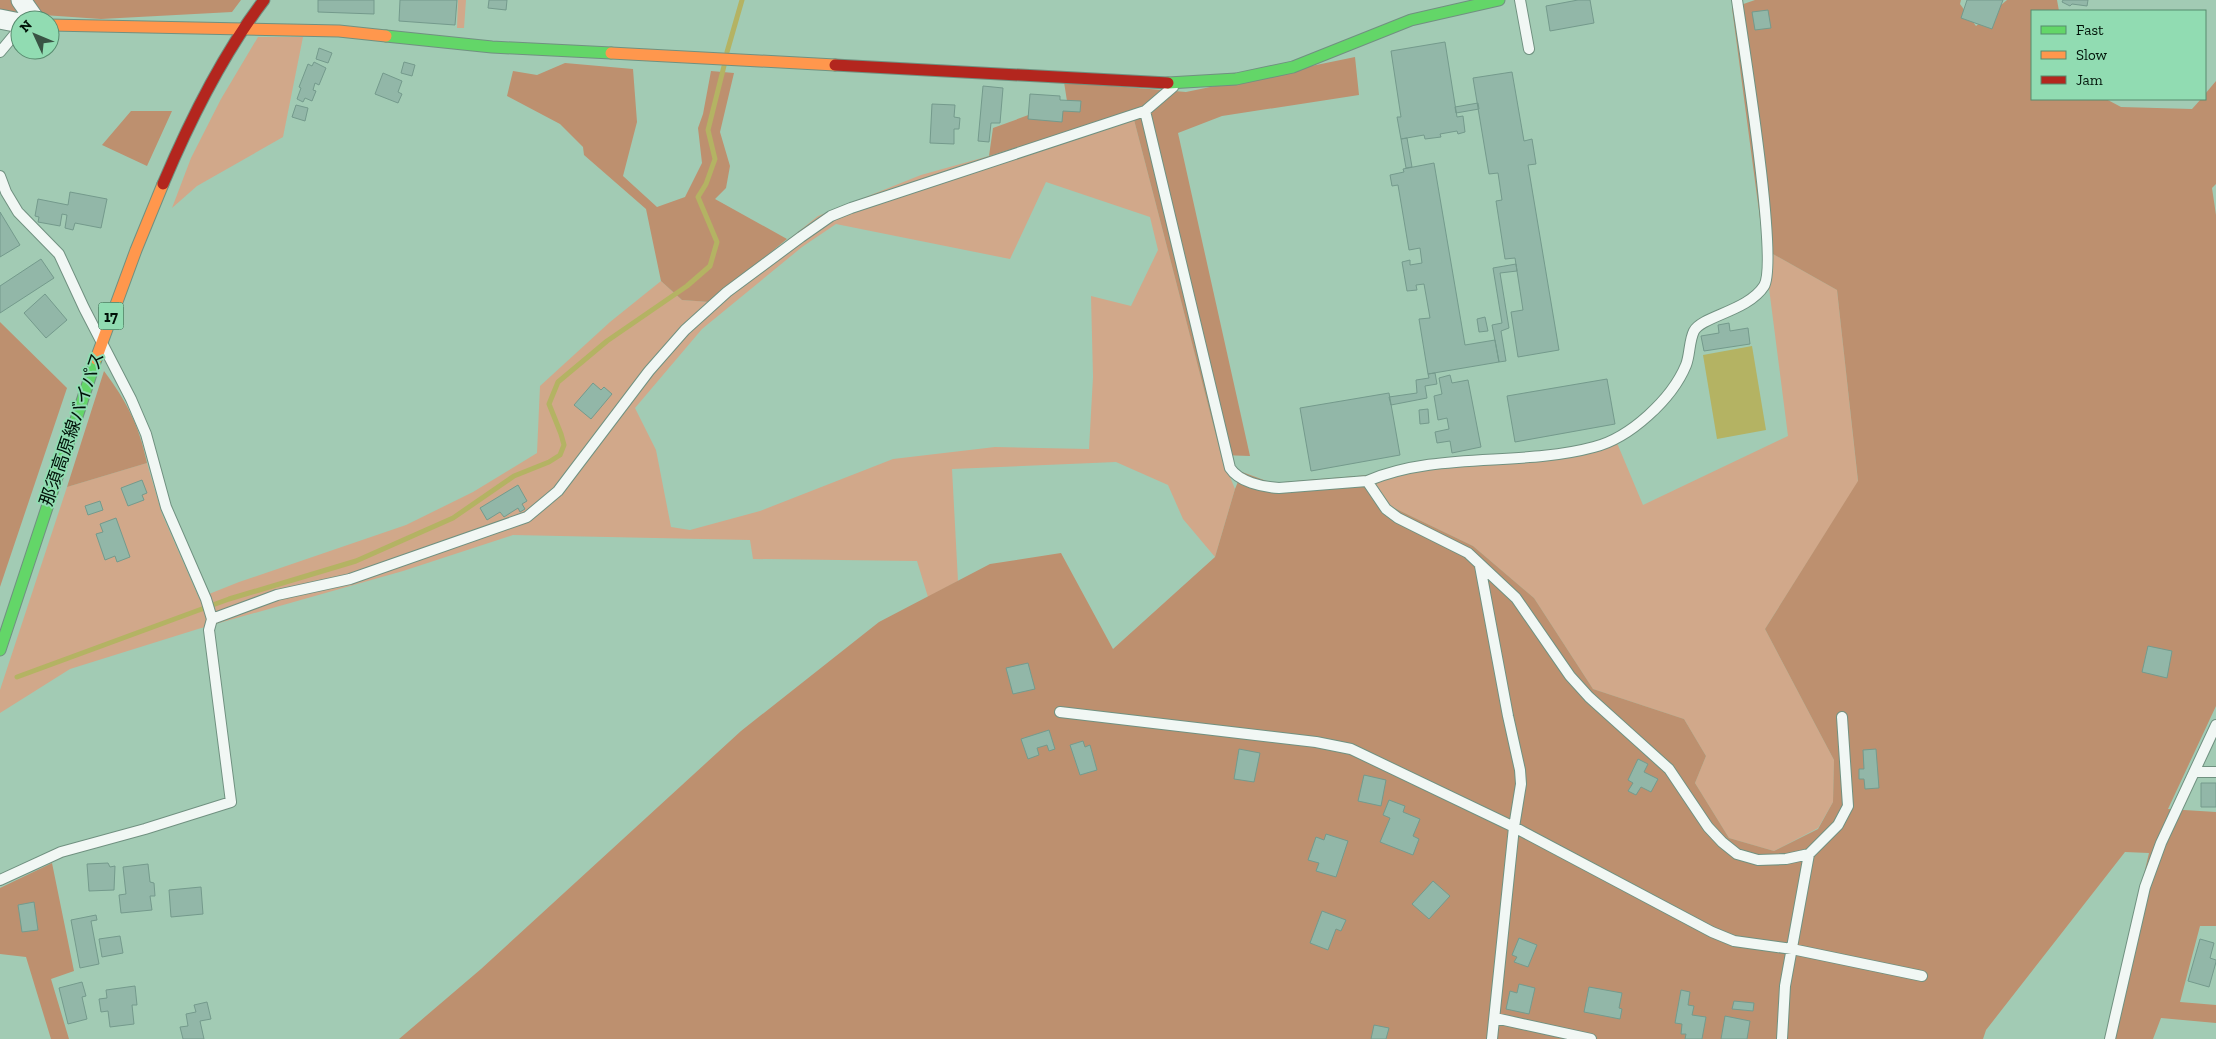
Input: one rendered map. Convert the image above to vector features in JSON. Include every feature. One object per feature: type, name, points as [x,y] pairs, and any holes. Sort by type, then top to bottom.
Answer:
[{"type":"street","name":"那須高原線バイパス","points":[[0,650],[101,343],[146,219],[180,146],[242,29],[264,0]]},
{"type":"street","points":[[60,25],[339,31],[492,47],[1177,83],[1236,79],[1293,68],[1411,20],[1499,0]]},
{"type":"lane","points":[[1520,0],[1529,49]]},
{"type":"lane","points":[[1145,111],[1230,468],[1235,476],[1265,487],[1279,488],[1367,481],[1387,472],[1413,466],[1570,452],[1596,447],[1624,434],[1638,424],[1672,390],[1686,364],[1694,331],[1701,324],[1744,306],[1763,286],[1768,276],[1767,227],[1737,0]]},
{"type":"lane","points":[[0,52],[10,40]]},
{"type":"lane","points":[[211,616],[277,596],[350,579],[527,517],[558,491],[649,370],[684,330],[727,292],[832,216],[851,208],[1145,111],[1177,83]]},
{"type":"lane","points":[[0,176],[6,192],[18,212],[59,254],[101,343],[131,399],[146,434],[166,507],[206,599],[211,616],[210,630],[231,802],[145,829],[61,852],[0,880]]},
{"type":"lane","points":[[1367,481],[1386,509],[1398,518],[1468,553],[1516,598],[1570,676],[1589,697],[1669,769],[1708,827],[1737,854],[1758,860],[1786,859],[1809,854],[1828,838],[1838,826],[1848,806],[1842,717]]},
{"type":"lane","points":[[1480,566],[1520,770],[1521,784],[1514,827],[1492,1039]]},
{"type":"lane","points":[[1060,712],[1352,749],[1514,827],[1712,932],[1734,941],[1792,949],[1922,976]]},
{"type":"lane","points":[[2110,1039],[2145,886],[2161,843],[2216,725]]},
{"type":"lane","points":[[2194,772],[2216,772]]},
{"type":"lane","points":[[1782,1039],[1785,986],[1809,854]]},
{"type":"lane","points":[[1495,1018],[1591,1039]]},
{"type":"shaded area","points":[[0,0],[241,0],[232,12],[101,19],[60,16],[60,10],[10,10],[10,13],[0,12]]},
{"type":"shaded area","points":[[458,0],[466,0],[464,28],[457,28]]},
{"type":"shaded area","points":[[1755,0],[1961,0],[1960,4],[1976,26],[2007,0],[2057,0],[2059,10],[2031,10],[2031,100],[2108,100],[2121,107],[2192,109],[2200,100],[2206,100],[2206,93],[2216,81],[2216,184],[2212,188],[2216,215],[2216,706],[2168,809],[2216,812],[2216,926],[2200,926],[2180,1002],[2216,1005],[2216,1023],[2161,1018],[2153,1039],[2105,1039],[2149,853],[2125,852],[1986,1030],[1983,1039],[399,1039],[481,969],[741,731],[879,622],[990,564],[1061,553],[1113,649],[1215,557],[1235,489],[1242,472],[1272,483],[1369,475],[1390,506],[1473,546],[1534,598],[1593,689],[1684,719],[1706,756],[1695,783],[1729,838],[1774,851],[1818,829],[1833,802],[1834,760],[1765,629],[1858,481],[1837,290],[1764,249],[1732,8]]},
{"type":"shaded area","points":[[258,37],[303,37],[283,137],[197,186],[172,208],[191,158],[221,99]]},
{"type":"shaded area","points":[[1355,57],[1359,95],[1222,116],[1178,133],[1250,456],[1221,455],[1132,112],[989,156],[993,128],[1067,101],[1064,82],[1186,92]]},
{"type":"shaded area","points":[[565,63],[633,69],[637,122],[623,176],[657,207],[685,197],[702,163],[698,128],[703,114],[711,71],[734,73],[720,132],[730,166],[726,188],[715,199],[787,239],[710,302],[682,300],[661,281],[646,209],[584,155],[583,147],[560,124],[507,96],[513,71],[537,75]]},
{"type":"shaded area","points":[[131,111],[172,111],[147,166],[102,145]]},
{"type":"shaded area","points":[[1132,112],[1221,455],[1235,489],[1215,557],[1183,519],[1168,485],[1116,462],[952,469],[958,581],[928,597],[917,561],[753,559],[750,540],[513,535],[403,571],[198,629],[70,669],[0,713],[0,690],[67,487],[147,463],[162,514],[199,598],[239,582],[406,525],[473,492],[537,453],[540,386],[610,322],[661,281],[682,300],[710,302],[818,216],[921,175]],"holes":[[[1046,182],[1150,217],[1158,250],[1131,306],[1091,296],[1093,377],[1089,449],[995,447],[893,459],[760,511],[690,530],[671,527],[656,450],[635,408],[702,329],[802,247],[836,224],[1010,259]]]},
{"type":"shaded area","points":[[1764,249],[1837,290],[1858,482],[1765,629],[1834,760],[1833,802],[1818,828],[1774,851],[1729,838],[1695,783],[1706,756],[1684,719],[1593,689],[1534,598],[1473,546],[1390,506],[1369,475],[1411,463],[1531,454],[1617,443],[1643,505],[1788,436]]},
{"type":"shaded area","points":[[0,322],[67,388],[0,587]]},
{"type":"shaded area","points":[[1752,346],[1766,430],[1717,439],[1703,355]]},
{"type":"shaded area","points":[[104,371],[131,414],[147,463],[67,487]]},
{"type":"shaded area","points":[[52,863],[74,971],[51,979],[69,1039],[51,1039],[26,957],[0,954],[0,888]]},
{"type":"building","points":[[318,0],[374,0],[374,14],[318,12]]},
{"type":"building","points":[[400,0],[457,0],[455,25],[399,21]]},
{"type":"building","points":[[489,0],[507,0],[506,10],[488,8]]},
{"type":"building","points":[[1578,0],[1590,0],[1594,23],[1550,31],[1546,6]]},
{"type":"building","points":[[1967,0],[2003,0],[1992,29],[1961,18]]},
{"type":"building","points":[[2063,0],[2088,0],[2087,6],[2072,4],[2070,6],[2062,2]]},
{"type":"building","points":[[1768,10],[1771,28],[1755,30],[1752,12]]},
{"type":"building","points":[[1445,42],[1457,117],[1463,116],[1465,132],[1458,134],[1457,131],[1440,134],[1441,137],[1425,139],[1424,135],[1401,139],[1397,117],[1401,117],[1391,51]]},
{"type":"building","points":[[319,48],[332,53],[328,63],[316,59]]},
{"type":"building","points":[[314,62],[326,68],[319,85],[315,83],[313,90],[316,91],[312,101],[305,98],[303,102],[297,99],[301,88],[299,87],[308,64],[312,66]]},
{"type":"building","points":[[404,62],[415,65],[412,76],[401,73]]},
{"type":"building","points":[[1512,72],[1524,141],[1532,139],[1536,164],[1528,165],[1559,350],[1518,357],[1511,312],[1523,310],[1515,258],[1505,259],[1496,201],[1502,200],[1498,173],[1489,174],[1473,78]]},
{"type":"building","points":[[383,73],[402,81],[398,92],[402,94],[398,103],[375,94]]},
{"type":"building","points":[[983,86],[1003,88],[1000,123],[991,123],[989,142],[978,141]]},
{"type":"building","points":[[1030,94],[1060,96],[1060,100],[1081,101],[1080,112],[1063,111],[1062,122],[1028,119]]},
{"type":"building","points":[[1478,103],[1479,109],[1456,113],[1455,107]]},
{"type":"building","points":[[932,104],[955,105],[954,117],[960,118],[959,129],[954,129],[954,144],[930,143]]},
{"type":"building","points":[[296,105],[308,108],[305,121],[292,117]]},
{"type":"building","points":[[1407,138],[1412,167],[1406,168],[1401,139]]},
{"type":"building","points":[[1434,163],[1465,345],[1495,340],[1499,362],[1428,374],[1419,319],[1430,318],[1424,284],[1416,285],[1417,290],[1407,291],[1402,262],[1410,260],[1410,265],[1422,263],[1420,248],[1409,250],[1398,185],[1392,186],[1390,175],[1404,172],[1403,169]]},
{"type":"building","points":[[70,192],[107,199],[101,228],[75,223],[73,230],[65,228],[67,215],[62,214],[60,226],[38,222],[39,217],[35,216],[38,199],[68,205]]},
{"type":"building","points":[[0,212],[20,245],[0,257]]},
{"type":"building","points":[[41,259],[54,278],[0,313],[0,286]]},
{"type":"building","points":[[1516,264],[1517,271],[1500,273],[1509,328],[1501,331],[1506,361],[1499,362],[1492,325],[1502,323],[1493,268]]},
{"type":"building","points":[[45,294],[67,320],[46,338],[24,313]]},
{"type":"building","points":[[1485,317],[1488,331],[1479,332],[1477,319]]},
{"type":"building","points":[[1729,323],[1730,331],[1748,328],[1750,344],[1704,351],[1701,336],[1719,333],[1718,325]]},
{"type":"building","points":[[1435,373],[1437,384],[1425,386],[1427,398],[1391,405],[1389,397],[1417,393],[1416,380],[1429,378],[1428,374]]},
{"type":"building","points":[[1450,375],[1452,383],[1468,380],[1481,447],[1452,453],[1450,441],[1437,443],[1435,432],[1449,429],[1447,418],[1438,420],[1434,396],[1442,394],[1439,378]]},
{"type":"building","points":[[1607,379],[1615,424],[1515,442],[1507,396]]},
{"type":"building","points":[[593,383],[601,390],[604,387],[612,394],[591,419],[574,405]]},
{"type":"building","points":[[1389,393],[1400,455],[1311,471],[1300,408]]},
{"type":"building","points":[[1428,409],[1429,423],[1420,424],[1419,410]]},
{"type":"building","points":[[142,480],[147,493],[142,495],[144,500],[128,506],[121,488]]},
{"type":"building","points":[[518,485],[527,501],[522,504],[525,509],[520,512],[518,508],[504,517],[500,512],[487,520],[480,508]]},
{"type":"building","points":[[100,501],[103,510],[88,515],[85,506]]},
{"type":"building","points":[[116,518],[130,557],[117,562],[115,556],[105,560],[96,534],[103,532],[100,524]]},
{"type":"building","points":[[2148,646],[2172,651],[2167,678],[2142,672]]},
{"type":"building","points":[[1028,663],[1035,689],[1013,694],[1006,668]]},
{"type":"building","points":[[1049,730],[1055,749],[1049,751],[1047,745],[1037,748],[1039,755],[1028,759],[1021,739]]},
{"type":"building","points":[[1083,741],[1085,747],[1090,745],[1097,770],[1080,775],[1070,745]]},
{"type":"building","points":[[1239,749],[1260,753],[1254,782],[1234,779]]},
{"type":"building","points":[[1876,749],[1879,788],[1865,789],[1864,779],[1859,779],[1859,769],[1864,769],[1863,750]]},
{"type":"building","points":[[1638,759],[1648,764],[1644,772],[1658,779],[1651,792],[1641,787],[1636,795],[1628,791],[1633,783],[1628,780]]},
{"type":"building","points":[[1364,775],[1386,780],[1381,806],[1358,801]]},
{"type":"building","points":[[2201,783],[2216,783],[2216,807],[2201,807]]},
{"type":"building","points":[[1389,800],[1405,806],[1403,812],[1420,819],[1413,836],[1419,839],[1413,855],[1380,842],[1390,818],[1383,815]]},
{"type":"building","points":[[1326,834],[1348,841],[1336,877],[1316,871],[1319,863],[1308,860],[1316,837],[1324,840]]},
{"type":"building","points":[[108,863],[110,867],[115,866],[114,890],[89,891],[87,864]]},
{"type":"building","points":[[148,864],[150,882],[154,883],[155,896],[150,896],[152,910],[121,913],[119,895],[126,894],[123,867]]},
{"type":"building","points":[[1433,881],[1450,896],[1429,919],[1412,904]]},
{"type":"building","points":[[201,887],[203,914],[171,917],[169,890]]},
{"type":"building","points":[[34,902],[38,930],[22,932],[18,905]]},
{"type":"building","points":[[1322,911],[1346,920],[1341,931],[1336,929],[1328,950],[1310,943]]},
{"type":"building","points":[[96,915],[97,920],[91,921],[99,964],[80,968],[71,920]]},
{"type":"building","points":[[120,936],[123,953],[102,957],[99,939]]},
{"type":"building","points":[[1519,938],[1537,945],[1528,967],[1514,962],[1517,957],[1512,955]]},
{"type":"building","points":[[2200,939],[2214,943],[2210,958],[2216,960],[2216,962],[2209,987],[2188,981]]},
{"type":"building","points":[[82,982],[86,996],[82,997],[87,1019],[68,1024],[59,988]]},
{"type":"building","points":[[1519,984],[1535,988],[1529,1014],[1506,1009],[1510,991],[1517,993]]},
{"type":"building","points":[[135,986],[137,1005],[132,1005],[134,1024],[110,1027],[108,1011],[101,1012],[99,999],[107,998],[106,990]]},
{"type":"building","points":[[1589,987],[1622,993],[1619,1008],[1622,1009],[1620,1019],[1584,1012]]},
{"type":"building","points":[[1681,990],[1690,992],[1688,1005],[1694,1006],[1692,1015],[1706,1017],[1702,1039],[1685,1039],[1686,1034],[1681,1034],[1682,1024],[1675,1023]]},
{"type":"building","points":[[1734,1001],[1754,1003],[1753,1011],[1732,1009]]},
{"type":"building","points":[[207,1002],[211,1019],[200,1021],[204,1039],[183,1039],[180,1027],[188,1026],[186,1014],[196,1012],[194,1005]]},
{"type":"building","points":[[1725,1016],[1750,1021],[1747,1039],[1721,1039]]},
{"type":"building","points":[[1374,1025],[1389,1028],[1386,1039],[1371,1039]]},
{"type":"waterway","points":[[727,52],[742,0]]},
{"type":"waterway","points":[[17,677],[229,599],[356,561],[453,518],[514,476],[549,462],[560,455],[564,445],[549,404],[558,382],[607,341],[687,286],[710,266],[717,242],[698,197],[706,184],[715,159],[708,130],[724,66]]},
{"type":"traffic: fast","points":[[1168,83],[1236,79],[1293,67],[1411,20],[1499,0]]},
{"type":"traffic: fast","points":[[386,36],[492,47],[611,53]]},
{"type":"traffic: fast","points":[[0,650],[96,359]]},
{"type":"traffic: slow","points":[[60,25],[339,31],[386,36]]},
{"type":"traffic: slow","points":[[611,53],[835,65]]},
{"type":"traffic: slow","points":[[96,359],[136,250],[163,184]]},
{"type":"traffic: jam","points":[[163,184],[184,136],[208,89],[234,43],[264,0]]},
{"type":"traffic: jam","points":[[835,65],[1168,83]]}]
